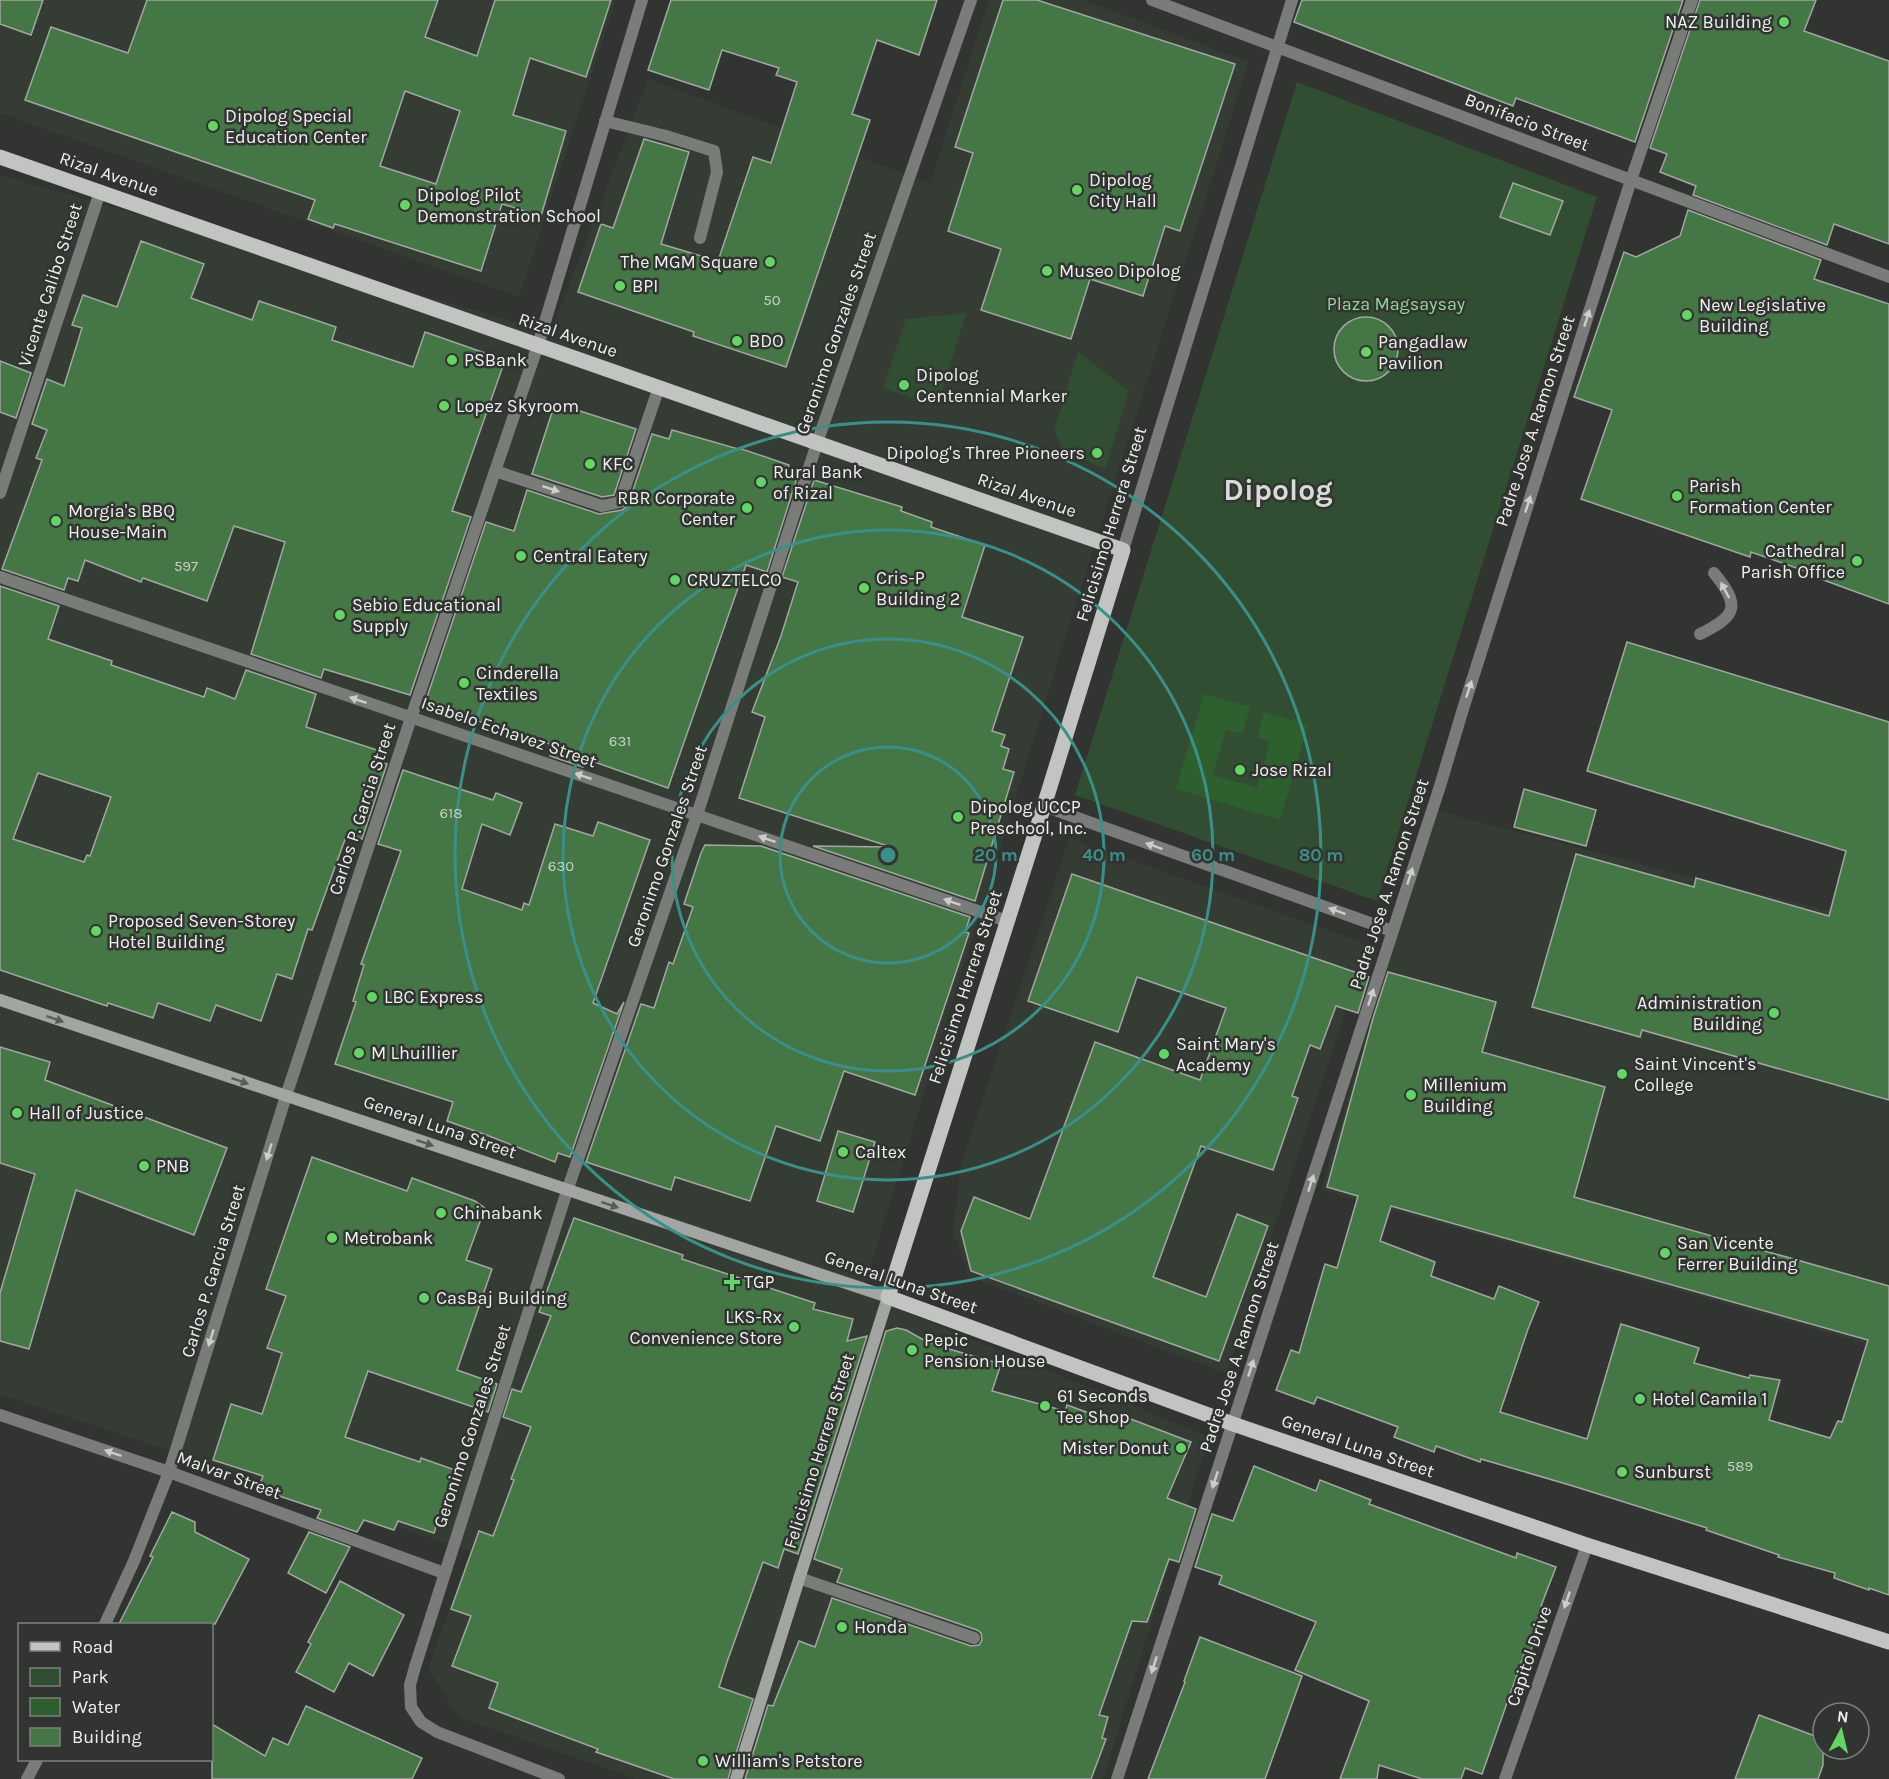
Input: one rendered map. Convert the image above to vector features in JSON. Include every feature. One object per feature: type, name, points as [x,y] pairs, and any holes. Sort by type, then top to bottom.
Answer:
[{"type":"main road","name":"Rizal Avenue","points":[[0,157],[1123,550]]},
{"type":"main road","name":"Felicisimo Herrera Street","points":[[888,1297],[1123,550]]},
{"type":"main road","name":"General Luna Street","points":[[888,1297],[1233,1424],[1587,1545],[1889,1642]]},
{"type":"street","name":"Carlos P. Garcia Street","points":[[105,1623],[134,1561],[169,1472],[286,1096],[538,345],[642,0]]},
{"type":"street","name":"Geronimo Gonzales Street","points":[[559,1779],[437,1732],[421,1722],[411,1707],[412,1676],[567,1191],[697,815],[817,443],[971,0]]},
{"type":"street","name":"Bonifacio Street","points":[[1152,0],[1889,277]]},
{"type":"street","name":"Felicisimo Herrera Street","points":[[1123,550],[1292,0]]},
{"type":"street","name":"Padre Jose A. Ramon Street","points":[[1117,1779],[1440,786],[1631,180],[1692,0]]},
{"type":"street","points":[[605,121],[714,151],[717,172],[700,238]]},
{"type":"street","name":"Vicente Calibo Street","points":[[0,492],[100,192]]},
{"type":"street","points":[[495,471],[602,506],[620,502],[659,387]]},
{"type":"street","points":[[1700,634],[1728,617],[1732,606],[1725,587],[1714,573]]},
{"type":"street","name":"Isabelo Echavez Street","points":[[0,577],[1007,921]]},
{"type":"street","points":[[1044,806],[1392,931]]},
{"type":"street","name":"General Luna Street","points":[[0,1000],[888,1297]]},
{"type":"street","name":"Felicisimo Herrera Street","points":[[736,1779],[888,1297]]},
{"type":"street","name":"Malvar Street","points":[[0,1415],[169,1472],[444,1573]]},
{"type":"street","name":"Capitol Drive","points":[[1509,1778],[1587,1545]]},
{"type":"street","points":[[799,1578],[974,1638]]},
{"type":"street","points":[[27,1779],[36,1761]]},
{"type":"shaded area","name":"Dipolog Pilot Demonstration School","points":[[0,0],[616,0],[519,297],[0,113]]},
{"type":"shaded area","points":[[989,0],[1084,0],[1249,62],[1077,600],[862,1294],[1209,1437],[1103,1779],[636,1779],[459,1717],[428,1669],[470,1551],[0,1394],[0,175],[551,332],[648,79],[930,183]]},
{"type":"shaded area","name":"Saint Vincent's College","points":[[1438,811],[1683,875],[1889,925],[1889,1350],[1321,1190],[1389,958]]},
{"type":"shaded area","name":"Saint Mary's Academy","points":[[1069,838],[1367,944],[1227,1374],[968,1276],[953,1232],[961,1164]]},
{"type":"green space","name":"Plaza Magsaysay","points":[[1297,82],[1597,197],[1377,901],[1075,795]]},
{"type":"green space","points":[[966,313],[942,391],[920,401],[883,388],[906,319]]},
{"type":"green space","points":[[1078,352],[1129,391],[1105,469],[1064,451],[1054,430]]},
{"type":"water","points":[[1204,694],[1250,707],[1243,734],[1226,730],[1213,775],[1257,788],[1270,742],[1257,738],[1264,712],[1308,725],[1280,820],[1176,789]]},
{"type":"building","points":[[0,0],[43,0],[31,35],[0,24]]},
{"type":"building","name":"Dipolog Pilot Demonstration School","points":[[147,0],[438,0],[425,37],[477,56],[495,0],[611,0],[586,77],[530,58],[513,115],[566,131],[541,216],[502,204],[481,271],[335,224],[333,228],[308,219],[315,200],[25,100],[51,27],[128,53]],"holes":[[[405,91],[460,111],[436,184],[380,166]]]},
{"type":"building","points":[[671,0],[937,0],[919,55],[877,40],[852,114],[870,120],[786,367],[693,336],[694,332],[578,292],[601,224],[613,228],[644,139],[689,152],[661,244],[718,261],[753,157],[771,163],[797,82],[776,75],[779,68],[722,50],[709,90],[648,70]]},
{"type":"building","name":"Dipolog City Hall","points":[[1003,0],[1037,0],[1235,64],[1180,231],[1165,226],[1143,296],[1090,279],[1071,339],[981,310],[1001,249],[948,231],[973,153],[955,147]]},
{"type":"building","points":[[1302,0],[1683,0],[1635,142],[1516,98],[1513,106],[1294,22]]},
{"type":"building","points":[[1700,0],[1816,0],[1804,31],[1889,61],[1889,244],[1834,224],[1827,245],[1693,195],[1696,186],[1660,172],[1667,154],[1650,148]]},
{"type":"building","points":[[1513,183],[1563,201],[1550,235],[1500,217]]},
{"type":"building","points":[[1688,210],[1821,260],[1814,279],[1889,304],[1889,604],[1751,552],[1750,557],[1581,499],[1612,410],[1574,397],[1624,252],[1636,257],[1680,236]]},
{"type":"building","points":[[141,241],[204,264],[191,298],[252,320],[259,301],[336,327],[332,340],[413,367],[425,332],[505,360],[452,511],[471,517],[410,695],[324,669],[321,678],[251,654],[285,542],[234,526],[207,601],[143,578],[141,582],[85,560],[78,581],[68,578],[64,590],[2,569],[42,460],[36,458],[47,430],[32,424],[47,379],[64,386],[82,328],[72,325],[83,295],[117,307]]},
{"type":"building","name":"Pangadlaw Pavilion","points":[[1366,317],[1384,323],[1392,331],[1398,349],[1392,367],[1384,375],[1366,381],[1348,375],[1340,367],[1334,349],[1340,331],[1348,323]]},
{"type":"building","points":[[0,361],[31,373],[16,418],[0,412]]},
{"type":"building","name":"KFC","points":[[555,403],[636,429],[614,495],[602,497],[532,474]]},
{"type":"building","points":[[672,430],[739,448],[789,465],[787,472],[798,475],[767,572],[746,565],[668,788],[586,759],[583,767],[550,756],[553,745],[431,706],[432,702],[426,700],[486,522],[514,531],[527,490],[599,514],[622,510],[628,505],[652,434],[669,439]]},
{"type":"building","points":[[814,480],[902,507],[901,511],[932,522],[931,527],[985,545],[962,617],[1023,637],[992,731],[1005,735],[1001,746],[1009,749],[1003,769],[1014,772],[975,901],[813,846],[891,847],[739,798],[765,717],[752,712],[781,636],[798,582],[782,577]]},
{"type":"building","points":[[0,586],[59,606],[48,639],[112,661],[111,665],[204,697],[207,688],[235,699],[246,670],[316,694],[306,727],[383,752],[380,762],[387,764],[362,839],[347,834],[312,930],[308,929],[292,979],[277,974],[261,1021],[216,1005],[210,1021],[158,1003],[153,1018],[108,1003],[107,1006],[0,970]],"holes":[[[38,773],[111,797],[90,856],[87,855],[84,862],[13,839]]]},
{"type":"building","points":[[1627,642],[1889,722],[1889,1100],[1642,1030],[1640,1037],[1532,1007],[1576,854],[1694,887],[1696,878],[1829,916],[1846,851],[1587,771]]},
{"type":"building","points":[[403,770],[493,800],[496,793],[522,803],[510,835],[482,824],[462,889],[522,910],[524,903],[529,905],[555,824],[593,836],[598,822],[650,840],[593,1003],[617,1014],[624,1002],[570,1157],[558,1153],[555,1162],[447,1121],[453,1102],[335,1064],[356,1002],[353,1001],[364,965],[361,964],[401,851],[378,844]]},
{"type":"building","points":[[1524,789],[1596,810],[1586,846],[1514,827]]},
{"type":"building","points":[[705,845],[761,846],[970,917],[965,932],[969,933],[915,1095],[844,1071],[820,1141],[776,1126],[750,1201],[675,1177],[671,1190],[586,1162],[641,1004],[654,1008],[669,962],[673,964],[693,907],[684,904]]},
{"type":"building","name":"Saint Mary's Academy","points":[[1072,874],[1369,977],[1358,1013],[1336,1006],[1320,1049],[1310,1045],[1292,1096],[1298,1098],[1273,1170],[1201,1146],[1153,1277],[1206,1297],[1237,1214],[1268,1226],[1219,1361],[971,1271],[961,1231],[974,1197],[1030,1219],[1095,1042],[1200,1080],[1226,1008],[1137,977],[1118,1032],[1028,1001]]},
{"type":"building","points":[[1388,972],[1496,1002],[1482,1052],[1605,1087],[1574,1197],[1889,1286],[1889,1595],[1834,1578],[1835,1573],[1778,1557],[1779,1555],[1706,1530],[1707,1528],[1481,1459],[1480,1462],[1436,1446],[1434,1452],[1394,1437],[1398,1427],[1317,1397],[1314,1404],[1276,1390],[1291,1350],[1299,1353],[1325,1264],[1337,1268],[1358,1196],[1327,1187],[1373,1018]],"holes":[[[1391,1206],[1868,1340],[1842,1422],[1838,1421],[1830,1438],[1769,1420],[1780,1380],[1750,1375],[1749,1378],[1694,1363],[1699,1348],[1621,1324],[1587,1439],[1500,1412],[1539,1302],[1499,1286],[1494,1299],[1431,1276],[1435,1262],[1380,1241]]]},
{"type":"building","points":[[0,1047],[50,1062],[45,1080],[227,1148],[194,1235],[76,1190],[29,1349],[0,1341],[0,1293],[35,1174],[0,1163]]},
{"type":"building","points":[[838,1131],[875,1142],[853,1212],[817,1201]]},
{"type":"building","points":[[312,1157],[407,1191],[412,1178],[475,1201],[485,1208],[466,1260],[492,1269],[457,1370],[497,1384],[488,1412],[368,1371],[345,1437],[420,1462],[421,1458],[455,1470],[434,1533],[398,1521],[394,1530],[364,1520],[357,1532],[317,1518],[321,1510],[258,1489],[263,1476],[213,1460],[231,1404],[262,1414],[282,1353],[267,1348],[286,1296],[266,1289]]},
{"type":"building","points":[[574,1218],[683,1255],[682,1259],[815,1303],[813,1309],[853,1319],[847,1341],[867,1336],[798,1554],[784,1549],[778,1568],[763,1562],[719,1687],[753,1699],[728,1779],[674,1779],[596,1752],[598,1749],[489,1708],[498,1683],[452,1666],[471,1616],[451,1609],[479,1531],[493,1536],[531,1427],[503,1417],[512,1389],[521,1392],[551,1316],[539,1312]]},
{"type":"building","points":[[897,1328],[942,1347],[1001,1364],[992,1391],[1065,1411],[1067,1405],[1111,1421],[1115,1413],[1191,1442],[1167,1498],[1196,1509],[1179,1562],[1169,1559],[1147,1622],[1132,1621],[1099,1715],[1108,1717],[1102,1738],[1106,1739],[1091,1779],[745,1779],[768,1705],[773,1706],[799,1641],[815,1647],[832,1598],[971,1646],[979,1645],[982,1640],[981,1633],[977,1630],[837,1582],[842,1569],[814,1559],[886,1331]]},
{"type":"building","points":[[1254,1466],[1316,1491],[1320,1480],[1371,1500],[1369,1504],[1516,1558],[1517,1553],[1556,1567],[1541,1606],[1547,1608],[1531,1650],[1526,1649],[1482,1774],[1465,1768],[1461,1779],[1422,1779],[1379,1765],[1377,1779],[1340,1779],[1369,1701],[1295,1670],[1316,1622],[1219,1584],[1222,1576],[1195,1567],[1212,1514],[1233,1521]]},
{"type":"building","points":[[172,1512],[195,1522],[195,1532],[249,1559],[215,1624],[120,1623],[153,1557],[150,1556]]},
{"type":"building","points":[[309,1532],[350,1547],[326,1593],[288,1573]]},
{"type":"building","points":[[340,1581],[404,1615],[373,1676],[349,1663],[334,1692],[296,1672],[311,1644],[308,1642]]},
{"type":"building","points":[[1200,1637],[1302,1676],[1265,1779],[1148,1779]]},
{"type":"building","points":[[306,1706],[422,1758],[412,1779],[212,1779],[213,1725],[265,1756],[273,1738],[288,1745]]},
{"type":"building","points":[[1759,1715],[1811,1734],[1811,1761],[1823,1761],[1818,1779],[1735,1779]]},
{"type":"place","name":"NAZ Building","points":[[1784,22]]},
{"type":"place","name":"Dipolog Special Education Center","points":[[213,126]]},
{"type":"place","name":"Dipolog City Hall","points":[[1077,190]]},
{"type":"place","name":"Dipolog Pilot Demonstration School","points":[[405,205]]},
{"type":"place","name":"The MGM Square","points":[[770,262]]},
{"type":"place","name":"Museo Dipolog","points":[[1047,271]]},
{"type":"place","name":"BPI","points":[[620,286]]},
{"type":"place","name":"New Legislative Building","points":[[1687,315]]},
{"type":"place","name":"BDO","points":[[737,341]]},
{"type":"place","name":"Pangadlaw Pavilion","points":[[1366,352]]},
{"type":"place","name":"PSBank","points":[[452,360]]},
{"type":"place","name":"Dipolog Centennial Marker","points":[[904,385]]},
{"type":"place","name":"Lopez Skyroom","points":[[444,406]]},
{"type":"place","name":"Dipolog's Three Pioneers","points":[[1097,453]]},
{"type":"place","name":"KFC","points":[[590,464]]},
{"type":"place","name":"Rural Bank of Rizal","points":[[761,482]]},
{"type":"place","name":"Parish Formation Center","points":[[1677,496]]},
{"type":"place","name":"RBR Corporate Center","points":[[747,508]]},
{"type":"place","name":"Morgia's BBQ House-Main","points":[[56,521]]},
{"type":"place","name":"Central Eatery","points":[[521,556]]},
{"type":"place","name":"Cathedral Parish Office","points":[[1857,561]]},
{"type":"place","name":"CRUZTELCO","points":[[675,580]]},
{"type":"place","name":"Cris-P Building 2","points":[[864,588]]},
{"type":"place","name":"Sebio Educational Supply","points":[[340,615]]},
{"type":"place","name":"Cinderella Textiles","points":[[464,683]]},
{"type":"place","name":"Jose Rizal","points":[[1240,770]]},
{"type":"place","name":"Dipolog UCCP Preschool, Inc.","points":[[958,817]]},
{"type":"place","name":"Proposed Seven-Storey Hotel Building","points":[[96,931]]},
{"type":"place","name":"LBC Express","points":[[372,997]]},
{"type":"place","name":"Administration Building","points":[[1774,1013]]},
{"type":"place","name":"M Lhuillier","points":[[359,1053]]},
{"type":"place","name":"Saint Mary's Academy","points":[[1164,1054]]},
{"type":"place","name":"Saint Vincent's College","points":[[1622,1074]]},
{"type":"place","name":"Millenium Building","points":[[1411,1095]]},
{"type":"place","name":"Hall of Justice","points":[[17,1113]]},
{"type":"place","name":"Caltex","points":[[843,1152]]},
{"type":"place","name":"PNB","points":[[144,1166]]},
{"type":"place","name":"Chinabank","points":[[441,1213]]},
{"type":"place","name":"Metrobank","points":[[332,1238]]},
{"type":"place","name":"San Vicente Ferrer Building","points":[[1665,1253]]},
{"type":"place","name":"TGP","points":[[732,1282]]},
{"type":"place","name":"CasBaj Building","points":[[424,1298]]},
{"type":"place","name":"LKS-Rx Convenience Store","points":[[794,1327]]},
{"type":"place","name":"Pepic Pension House","points":[[912,1350]]},
{"type":"place","name":"Hotel Camila 1","points":[[1640,1399]]},
{"type":"place","name":"61 Seconds Tee Shop","points":[[1045,1406]]},
{"type":"place","name":"Mister Donut","points":[[1181,1448]]},
{"type":"place","name":"Sunburst","points":[[1622,1472]]},
{"type":"place","name":"Honda","points":[[842,1627]]},
{"type":"place","name":"William's Petstore","points":[[703,1761]]},
{"type":"district","name":"Dipolog","points":[[1278,490]]}]
